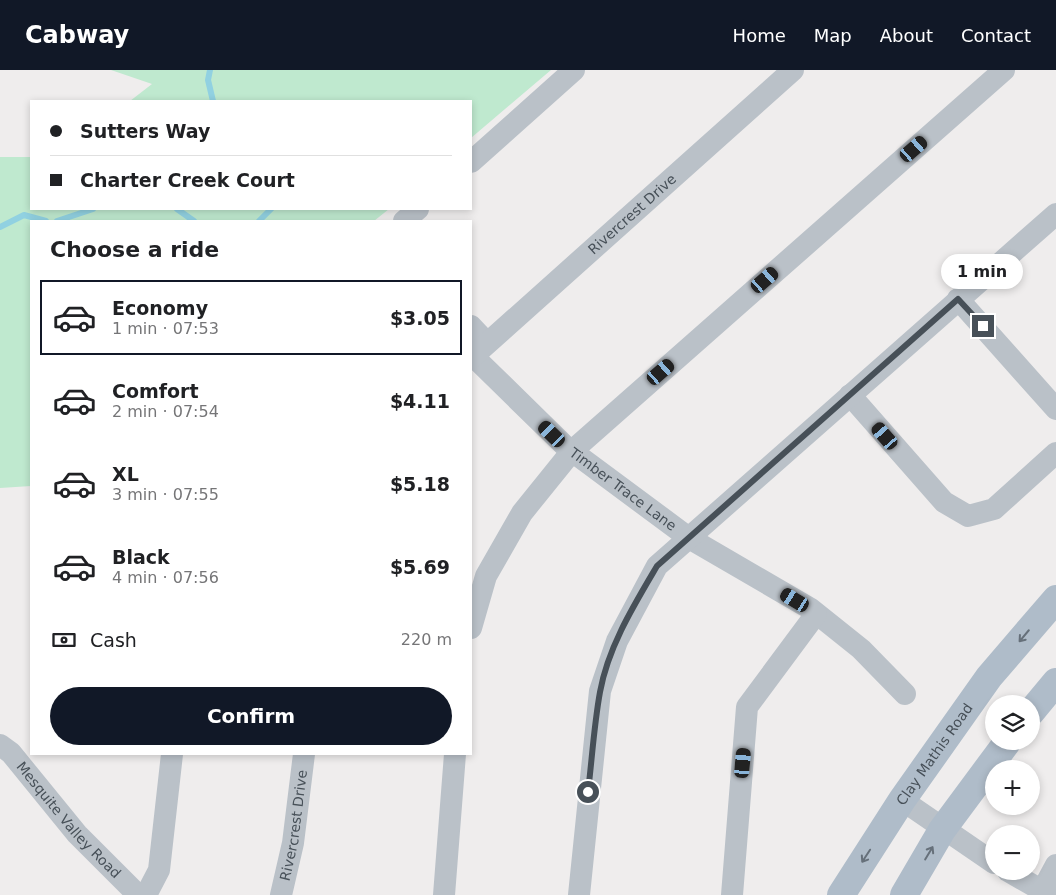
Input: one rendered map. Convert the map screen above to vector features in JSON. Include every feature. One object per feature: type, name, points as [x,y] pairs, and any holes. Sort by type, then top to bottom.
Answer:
[{"type":"main road","name":"Clay Mathis Road","points":[[841,895],[902,800],[989,677],[1056,599]]},
{"type":"main road","points":[[1040,701],[1056,682]]},
{"type":"main road","points":[[904,895],[942,830],[1001,750]]},
{"type":"street","points":[[472,161],[574,70]]},
{"type":"street","name":"Rivercrest Drive","points":[[477,352],[793,70]]},
{"type":"street","points":[[472,625],[486,576],[522,513],[572,451],[1004,70]]},
{"type":"street","points":[[405,220],[417,210]]},
{"type":"street","points":[[579,895],[600,691],[617,641],[637,600],[657,566],[1056,214]]},
{"type":"street","points":[[958,299],[1056,409]]},
{"type":"street","name":"Timber Trace Lane","points":[[472,330],[477,352],[572,451],[689,538],[816,614],[861,649],[905,694]]},
{"type":"street","points":[[850,395],[944,502],[968,516],[994,509],[1056,453]]},
{"type":"street","points":[[732,895],[747,707],[816,614]]},
{"type":"street","name":"Mesquite Valley Road","points":[[0,745],[11,753],[77,834],[138,895]]},
{"type":"street","points":[[146,895],[160,870],[172,755]]},
{"type":"street","name":"Rivercrest Drive","points":[[281,895],[293,843],[304,755]]},
{"type":"street","points":[[444,895],[456,755]]},
{"type":"street","points":[[902,800],[942,830],[985,857]]},
{"type":"street","points":[[1024,880],[1046,893],[1056,865]]},
{"type":"green space","points":[[111,70],[551,70],[472,137],[472,100],[131,100],[152,84]]},
{"type":"green space","points":[[0,157],[30,157],[30,210],[388,210],[375,220],[30,220],[30,486],[0,488]]},
{"type":"waterway","points":[[210,70],[208,80],[213,100]]},
{"type":"waterway","points":[[60,220],[90,210]]},
{"type":"waterway","points":[[178,210],[193,220]]},
{"type":"waterway","points":[[260,220],[270,210]]},
{"type":"waterway","points":[[0,227],[24,215],[42,220]]},
{"type":"route","points":[[588,792],[600,691],[617,641],[637,600],[657,566],[735,499],[958,299],[983,326]]}]
